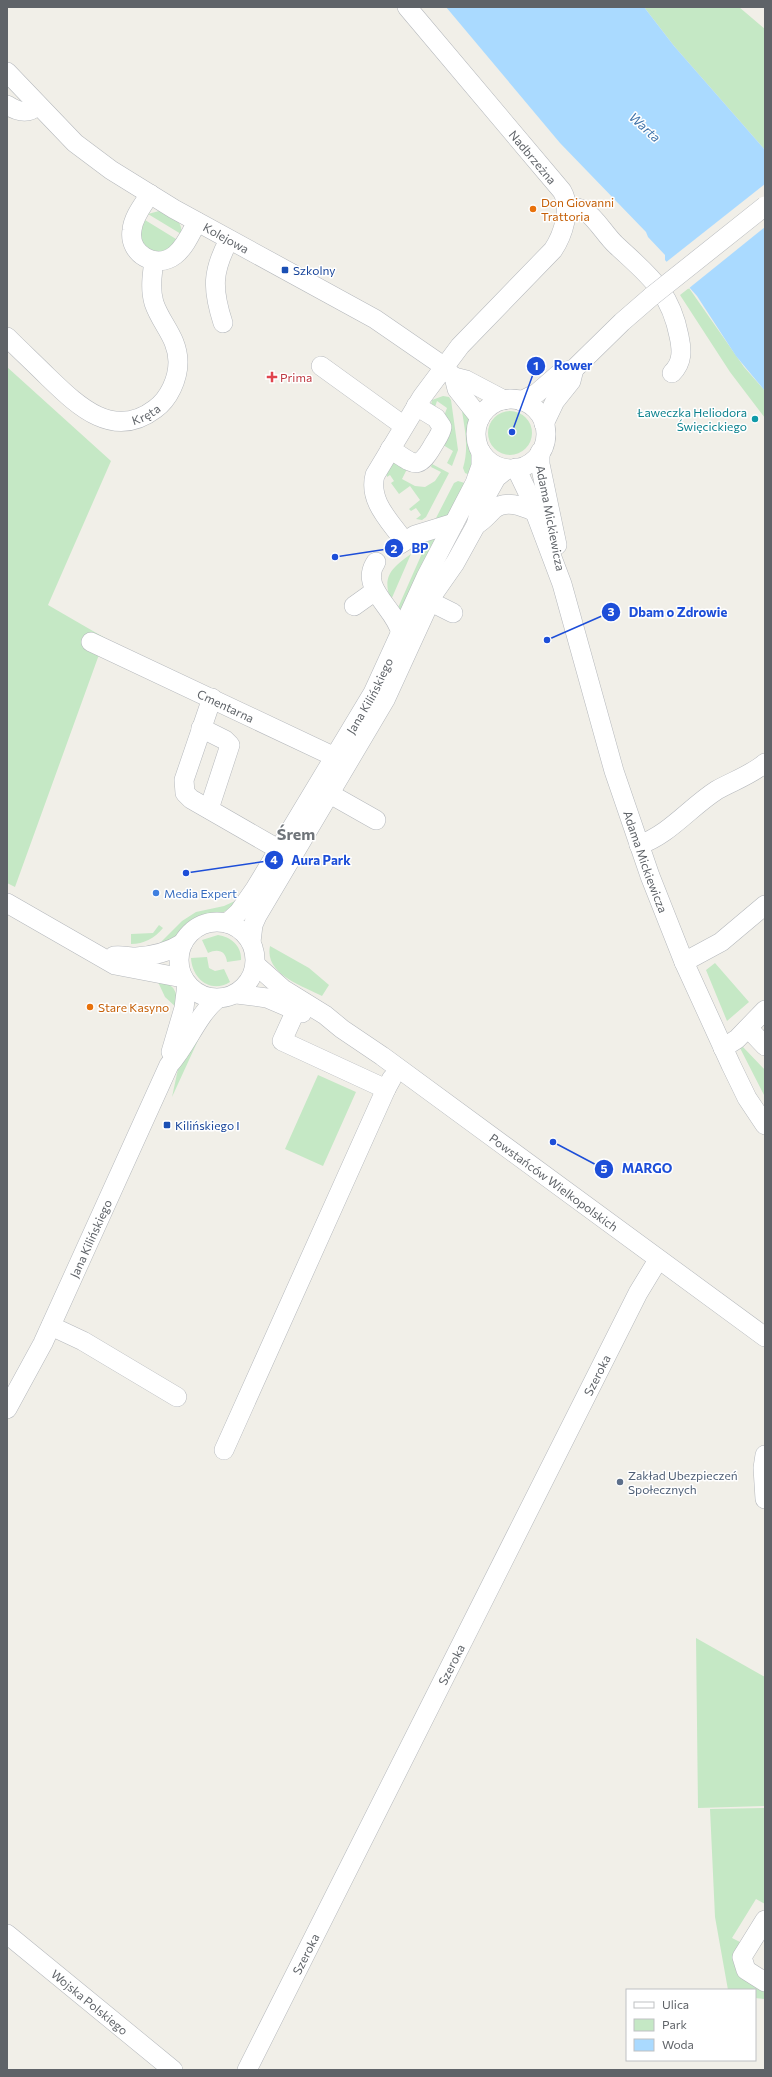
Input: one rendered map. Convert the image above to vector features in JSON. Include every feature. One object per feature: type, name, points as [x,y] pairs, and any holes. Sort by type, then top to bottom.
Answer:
[{"type":"street","name":"Nadbrzeżna","points":[[407,7],[562,191],[567,207]]},
{"type":"street","name":"Kolejowa","points":[[7,72],[85,151],[150,194],[229,240],[374,319],[449,372],[512,400]]},
{"type":"street","points":[[7,105],[19,112],[27,112],[38,105]]},
{"type":"street","points":[[150,194],[133,223],[131,234],[137,251],[147,260],[166,260],[176,254],[198,222]]},
{"type":"street","points":[[512,400],[531,406],[539,414],[544,424],[545,438],[540,452],[534,460],[512,468],[496,466],[488,460],[481,452],[476,441],[476,429],[480,418],[486,409],[512,400],[536,393],[560,374],[574,369],[622,322],[652,296],[765,206]]},
{"type":"street","points":[[454,523],[415,535],[399,545],[378,505],[374,492],[375,475],[416,406],[449,372],[466,339],[554,250],[559,240],[567,207],[585,211],[616,245],[643,268],[666,296],[674,316],[681,348],[680,363],[672,373]]},
{"type":"street","points":[[223,323],[215,297],[215,274],[221,255],[229,240]]},
{"type":"street","name":"Kręta","points":[[7,337],[71,399],[93,415],[104,419],[124,421],[135,419],[151,412],[162,403],[172,388],[178,361],[172,337],[157,310],[153,297],[154,261]]},
{"type":"street","points":[[321,366],[404,426]]},
{"type":"street","points":[[544,424],[551,407],[571,381],[574,369]]},
{"type":"street","points":[[449,372],[457,389],[480,418]]},
{"type":"street","points":[[390,449],[411,462],[418,463],[425,460],[440,434],[442,427],[436,418],[416,406]]},
{"type":"street","name":"Jana Kilińskiego","points":[[251,942],[253,926],[257,916],[330,794],[340,762],[401,634],[426,577],[479,472],[481,452]]},
{"type":"street","name":"Adama Mickiewicza","points":[[540,452],[540,464],[562,570],[562,584]]},
{"type":"street","name":"Jana Kilińskiego","points":[[227,923],[246,902],[278,849],[388,693],[438,586],[455,563],[476,525],[479,510],[489,490],[499,474],[512,468]]},
{"type":"street","name":"Adama Mickiewicza","points":[[512,468],[535,512],[562,584],[614,771],[639,845],[684,962],[745,1093],[765,1125]]},
{"type":"street","name":"Jana Kilińskiego","points":[[476,525],[482,522],[494,509],[505,505],[522,506],[535,512]]},
{"type":"street","points":[[376,562],[372,569],[371,578],[375,591],[392,612],[401,634]]},
{"type":"street","points":[[354,606],[375,591]]},
{"type":"street","points":[[430,602],[453,613]]},
{"type":"street","name":"Cmentarna","points":[[97,644],[212,698],[340,762]]},
{"type":"street","points":[[212,698],[184,780],[184,789],[188,796],[278,849]]},
{"type":"street","points":[[201,728],[225,740],[230,745],[209,809]]},
{"type":"street","points":[[639,845],[662,835],[717,791],[751,773],[765,763]]},
{"type":"street","points":[[330,794],[376,820]]},
{"type":"street","points":[[7,903],[78,944],[121,966],[185,981]]},
{"type":"street","points":[[684,962],[721,942],[765,905]]},
{"type":"street","points":[[214,922],[227,923],[241,930],[251,942],[254,949],[256,965],[250,981],[237,994],[217,999],[200,995],[185,981],[178,960],[183,943],[191,932],[202,925],[214,922]]},
{"type":"street","points":[[105,957],[159,954],[183,943]]},
{"type":"street","name":"Powstańców Wielkopolskich","points":[[256,965],[279,986],[325,1015],[342,1029],[398,1068],[658,1260],[763,1330]]},
{"type":"street","name":"Jana Kilińskiego","points":[[7,1409],[34,1361],[51,1326],[169,1065],[184,1008],[185,981]]},
{"type":"street","name":"Powstańców Wielkopolskich","points":[[237,994],[267,998],[323,1023],[342,1029]]},
{"type":"street","name":"Jana Kilińskiego","points":[[169,1065],[181,1051],[201,1016],[217,999]]},
{"type":"street","points":[[296,1010],[282,1041],[386,1089]]},
{"type":"street","points":[[723,1048],[737,1039],[765,1010]]},
{"type":"street","points":[[748,1028],[765,1046]]},
{"type":"street","points":[[224,1450],[386,1089],[398,1068]]},
{"type":"street","name":"Szeroka","points":[[247,2070],[635,1300],[658,1260]]},
{"type":"street","points":[[51,1326],[83,1341],[177,1397]]},
{"type":"street","points":[[765,1455],[763,1468],[765,1499]]},
{"type":"street","points":[[765,1920],[744,1953],[742,1959],[746,1970],[765,1982]]},
{"type":"street","name":"Wojska Polskiego","points":[[7,1934],[173,2070]]},
{"type":"green space","points":[[644,7],[739,7],[765,29],[765,150],[674,46]]},
{"type":"green space","points":[[159,211],[172,217],[178,222],[181,229],[181,234],[148,214]]},
{"type":"green space","points":[[143,220],[177,241],[164,252],[149,250],[141,241],[141,223]]},
{"type":"green space","points":[[689,288],[744,367],[765,391],[765,418],[730,372],[680,295]]},
{"type":"green space","points":[[7,367],[111,461],[48,605],[105,638],[15,887],[7,883]]},
{"type":"green space","points":[[443,396],[449,397],[451,400],[458,450],[452,466],[447,463],[453,451],[443,445],[444,416],[447,408],[437,401],[434,410],[431,405],[432,400]]},
{"type":"green space","points":[[463,407],[470,420],[469,443],[474,458],[470,475],[465,473],[463,468],[466,446],[462,411]]},
{"type":"green space","points":[[506,411],[514,411],[519,412],[526,417],[531,424],[531,442],[526,449],[519,454],[506,455],[498,452],[491,445],[488,437],[488,429],[491,421],[498,414]]},
{"type":"green space","points":[[394,458],[408,467],[402,479],[415,486],[425,487],[435,481],[441,472],[431,467],[432,464],[449,473],[426,517],[422,520],[416,519],[421,515],[416,508],[411,511],[409,509],[420,500],[410,486],[399,494],[391,483],[394,481],[390,475],[387,477],[386,472]]},
{"type":"green space","points":[[458,481],[468,484],[450,515],[435,520],[454,483]]},
{"type":"green space","points":[[440,534],[403,616],[397,610],[427,542]]},
{"type":"green space","points":[[411,554],[391,600],[387,585],[390,573],[399,563]]},
{"type":"green space","points":[[235,901],[239,903],[222,913],[205,915],[194,919],[173,940],[157,946],[182,921],[196,912],[224,906]]},
{"type":"green space","points":[[159,925],[163,928],[156,935],[145,942],[131,944],[131,934],[153,933]]},
{"type":"green space","points":[[218,935],[231,940],[238,946],[241,960],[227,962],[225,955],[221,952],[215,951],[208,953],[202,940]]},
{"type":"green space","points":[[270,946],[309,968],[329,985],[322,996],[287,978],[279,971],[273,964],[270,956]]},
{"type":"green space","points":[[207,957],[209,968],[215,971],[224,969],[230,982],[216,986],[210,985],[199,978],[192,966],[191,958]]},
{"type":"green space","points":[[715,963],[749,1002],[727,1021],[706,970]]},
{"type":"green space","points":[[158,982],[172,987],[176,994],[178,1009],[165,997]]},
{"type":"green space","points":[[200,1032],[200,1036],[172,1097],[178,1069]]},
{"type":"green space","points":[[743,1047],[765,1070],[765,1097],[740,1048]]},
{"type":"green space","points":[[318,1075],[356,1092],[323,1166],[285,1149]]},
{"type":"green space","points":[[696,1638],[765,1677],[765,1806],[698,1808]]},
{"type":"green space","points":[[765,1808],[765,1904],[756,1899],[732,1938],[742,1943],[734,1956],[737,1974],[765,1991],[765,1999],[756,1998],[756,1989],[728,1989],[715,1917],[710,1809]]},
{"type":"water","name":"Warta","points":[[446,7],[644,7],[674,46],[765,150],[765,391],[736,356],[697,296],[665,260],[665,255],[648,237],[646,232],[560,143]]},
{"type":"pier","points":[[765,184],[765,227],[688,289],[665,263]]},
{"type":"place","name":"Don Giovanni Trattoria","points":[[533,209]]},
{"type":"place","name":"Szkolny","points":[[285,270]]},
{"type":"place","name":"Prima","points":[[272,377]]},
{"type":"place","name":"Ławeczka Heliodora Święcickiego","points":[[755,419]]},
{"type":"place","name":"Rower","points":[[512,432]]},
{"type":"place","name":"BP","points":[[335,557]]},
{"type":"place","name":"Dbam o Zdrowie","points":[[547,640]]},
{"type":"place","name":"Aura Park","points":[[186,873]]},
{"type":"place","name":"Media Expert","points":[[156,893]]},
{"type":"place","name":"Stare Kasyno","points":[[90,1007]]},
{"type":"place","name":"Kilińskiego I","points":[[167,1125]]},
{"type":"place","name":"MARGO","points":[[553,1142]]},
{"type":"place","name":"Zakład Ubezpieczeń Społecznych","points":[[620,1482]]},
{"type":"district","name":"Śrem","points":[[296,833]]}]
